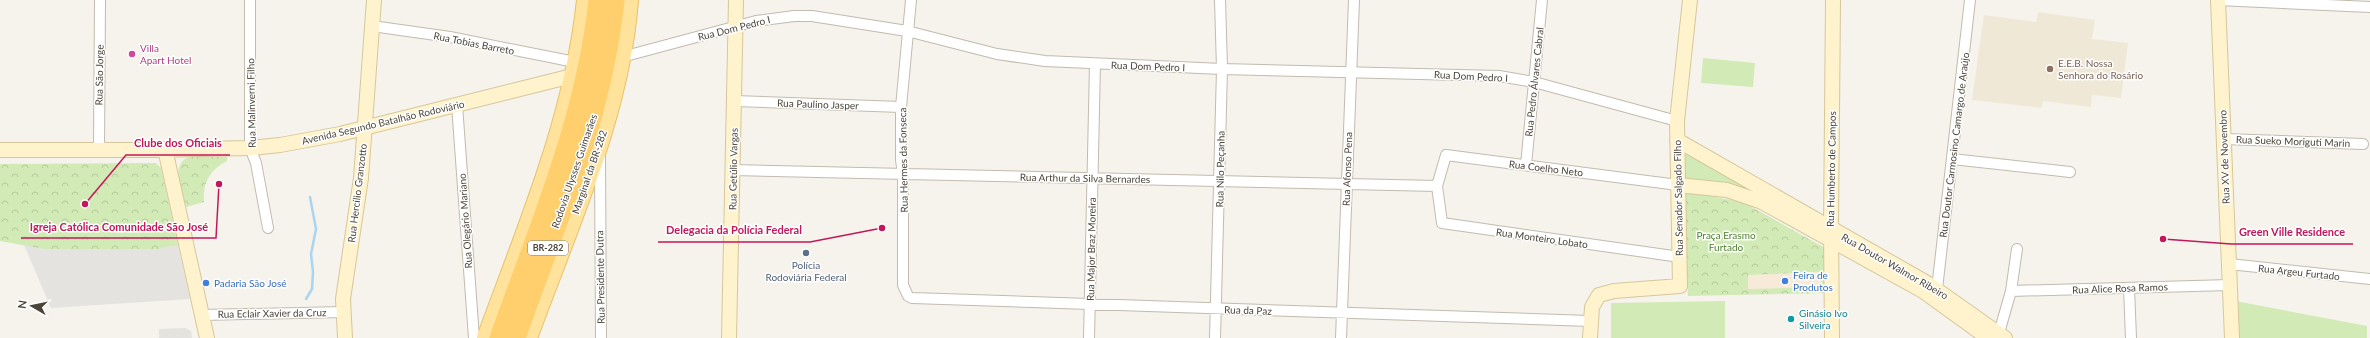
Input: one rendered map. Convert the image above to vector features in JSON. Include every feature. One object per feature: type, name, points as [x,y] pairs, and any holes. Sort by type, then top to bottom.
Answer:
[{"type":"highway","name":"Rodovia Ulysses Guimarães","points":[[499,338],[551,191],[580,103],[591,52],[598,0]]},
{"type":"highway","name":"Rodovia Ulysses Guimarães","points":[[516,338],[576,192],[599,94],[615,0]]},
{"type":"highway","points":[[518,248],[551,191]]},
{"type":"highway","points":[[561,250],[569,211],[576,192]]},
{"type":"main road","points":[[485,338],[554,145],[574,69],[585,0]]},
{"type":"main road","name":"Marginal da BR-282","points":[[576,192],[600,141],[622,57],[630,0]]},
{"type":"main road","points":[[529,338],[561,250]]},
{"type":"street","name":"Rua São Jorge","points":[[99,150],[100,0]]},
{"type":"street","name":"Rua Malinverni Filho","points":[[250,0],[250,148],[256,163],[268,228]]},
{"type":"street","name":"Rua Hercílio Granzotto","points":[[345,338],[343,312],[345,284],[359,194],[374,0]]},
{"type":"street","name":"Rua Getúlio Vargas","points":[[730,338],[736,0]]},
{"type":"street","name":"Rua Hermes da Fonseca","points":[[908,296],[903,285],[903,174],[900,160],[902,107],[910,0]]},
{"type":"street","name":"Rua Nilo Peçanha","points":[[1215,338],[1222,69],[1220,0]]},
{"type":"street","name":"Rua Afonso Pena","points":[[1341,338],[1354,0]]},
{"type":"street","name":"Rua Pedro Álvares Cabral","points":[[1526,165],[1542,0]]},
{"type":"street","name":"Rua Senador Salgado Filho","points":[[1590,321],[1594,300],[1606,292],[1680,286],[1677,121],[1690,0]]},
{"type":"street","name":"Rua Humberto de Campos","points":[[1832,338],[1831,234],[1833,0]]},
{"type":"street","name":"Rua Doutor Carmosino Camargo de Araújo","points":[[1937,289],[1970,0]]},
{"type":"street","points":[[2218,0],[2370,7]]},
{"type":"street","name":"Rua XV de Novembro","points":[[2218,0],[2232,338]]},
{"type":"street","name":"Rua Dom Pedro I","points":[[622,57],[735,26],[776,18],[812,16],[907,32],[1020,58],[1095,64],[1222,69],[1351,71],[1499,76],[1534,82],[1677,121]]},
{"type":"street","name":"Rua Tobias Barreto","points":[[372,26],[450,37],[574,69]]},
{"type":"street","name":"Rua Major Braz Moreira","points":[[1089,338],[1095,64]]},
{"type":"street","name":"Avenida Segundo Batalhão Rodoviário","points":[[0,150],[250,148],[307,141],[456,105],[574,69]]},
{"type":"street","name":"Rua Paulino Jasper","points":[[734,101],[902,107]]},
{"type":"street","name":"Rua Olegário Mariano","points":[[456,105],[474,338]]},
{"type":"street","name":"Rua Sueko Moriguti Marin","points":[[2224,139],[2363,144]]},
{"type":"street","name":"Rua Doutor Walmor Ribeiro","points":[[1677,140],[1998,336]]},
{"type":"street","name":"Rua Presidente Dutra","points":[[600,141],[599,216],[601,338]]},
{"type":"street","points":[[164,149],[207,338]]},
{"type":"street","name":"Rua Coelho Neto","points":[[1437,186],[1446,155],[1678,185]]},
{"type":"street","points":[[1952,159],[2070,172]]},
{"type":"street","name":"Rua Arthur da Silva Bernardes","points":[[733,170],[1437,186]]},
{"type":"street","name":"Rua Doutor Walmor Ribeiro","points":[[1678,185],[1727,190],[1745,195],[1831,234],[1937,289],[1998,336]]},
{"type":"street","name":"Rua Monteiro Lobato","points":[[1437,186],[1442,223],[1680,257]]},
{"type":"street","name":"Rua Presidente Dutra","points":[[576,192],[593,203],[599,216]]},
{"type":"street","points":[[1998,336],[2011,291],[2017,249]]},
{"type":"street","name":"Rua Argeu Furtado","points":[[2229,264],[2370,279]]},
{"type":"street","name":"Rua Alice Rosa Ramos","points":[[2011,291],[2230,285]]},
{"type":"street","points":[[2129,288],[2131,338]]},
{"type":"street","name":"Rua da Paz","points":[[908,296],[920,300],[1590,321]]},
{"type":"street","name":"Rua Eclair Xavier da Cruz","points":[[202,315],[343,312]]},
{"type":"street","points":[[1590,321],[1590,338]]},
{"type":"shaded area","name":"E.E.B. Nossa Senhora do Rosário","points":[[2038,12],[2095,20],[2092,39],[2128,43],[2121,98],[2092,95],[2091,107],[2043,101],[2042,108],[1972,100],[1984,15],[2036,22]]},
{"type":"shaded area","points":[[24,245],[43,249],[158,249],[178,245],[190,299],[51,308]]},
{"type":"shaded area","name":"Feira de Produtos","points":[[1822,272],[1822,287],[1748,290],[1748,275]]},
{"type":"shaded area","points":[[185,328],[191,331],[192,338],[159,338],[159,329]]},
{"type":"green space","points":[[1703,58],[1755,63],[1753,87],[1701,83]]},
{"type":"green space","points":[[1688,154],[1827,230],[1744,189],[1687,181],[1684,176],[1684,156]]},
{"type":"green space","points":[[189,157],[227,157],[227,161],[216,168],[208,178],[204,189],[204,202],[186,207],[178,172],[183,161]]},
{"type":"green space","points":[[156,163],[161,168],[178,245],[158,249],[43,249],[0,241],[0,164]]},
{"type":"green space","name":"Praça Erasmo Furtado","points":[[1683,191],[1743,202],[1825,248],[1826,293],[1688,296]],"holes":[[[1821,272],[1822,287],[1748,289],[1748,275]]]},
{"type":"green space","points":[[2230,300],[2367,326],[2367,338],[2232,338]]},
{"type":"green space","points":[[1725,301],[1725,338],[1611,338],[1611,303]]},
{"type":"waterway","points":[[306,299],[312,289],[313,272],[311,254],[316,229],[310,197]]},
{"type":"place","name":"Villa Apart Hotel","points":[[132,54]]},
{"type":"place","name":"E.E.B. Nossa Senhora do Rosário","points":[[2050,69]]},
{"type":"place","name":"Igreja Católica Comunidade São José","points":[[219,184]]},
{"type":"place","name":"Clube dos Oficiais","points":[[85,204]]},
{"type":"place","name":"Delegacia da Polícia Federal","points":[[882,228]]},
{"type":"place","name":"Green Ville Residence","points":[[2163,239]]},
{"type":"place","name":"Polícia Rodoviária Federal","points":[[806,253]]},
{"type":"place","name":"Feira de Produtos","points":[[1785,281]]},
{"type":"place","name":"Padaria São José","points":[[206,283]]},
{"type":"place","name":"Ginásio Ivo Silveira","points":[[1791,319]]}]
